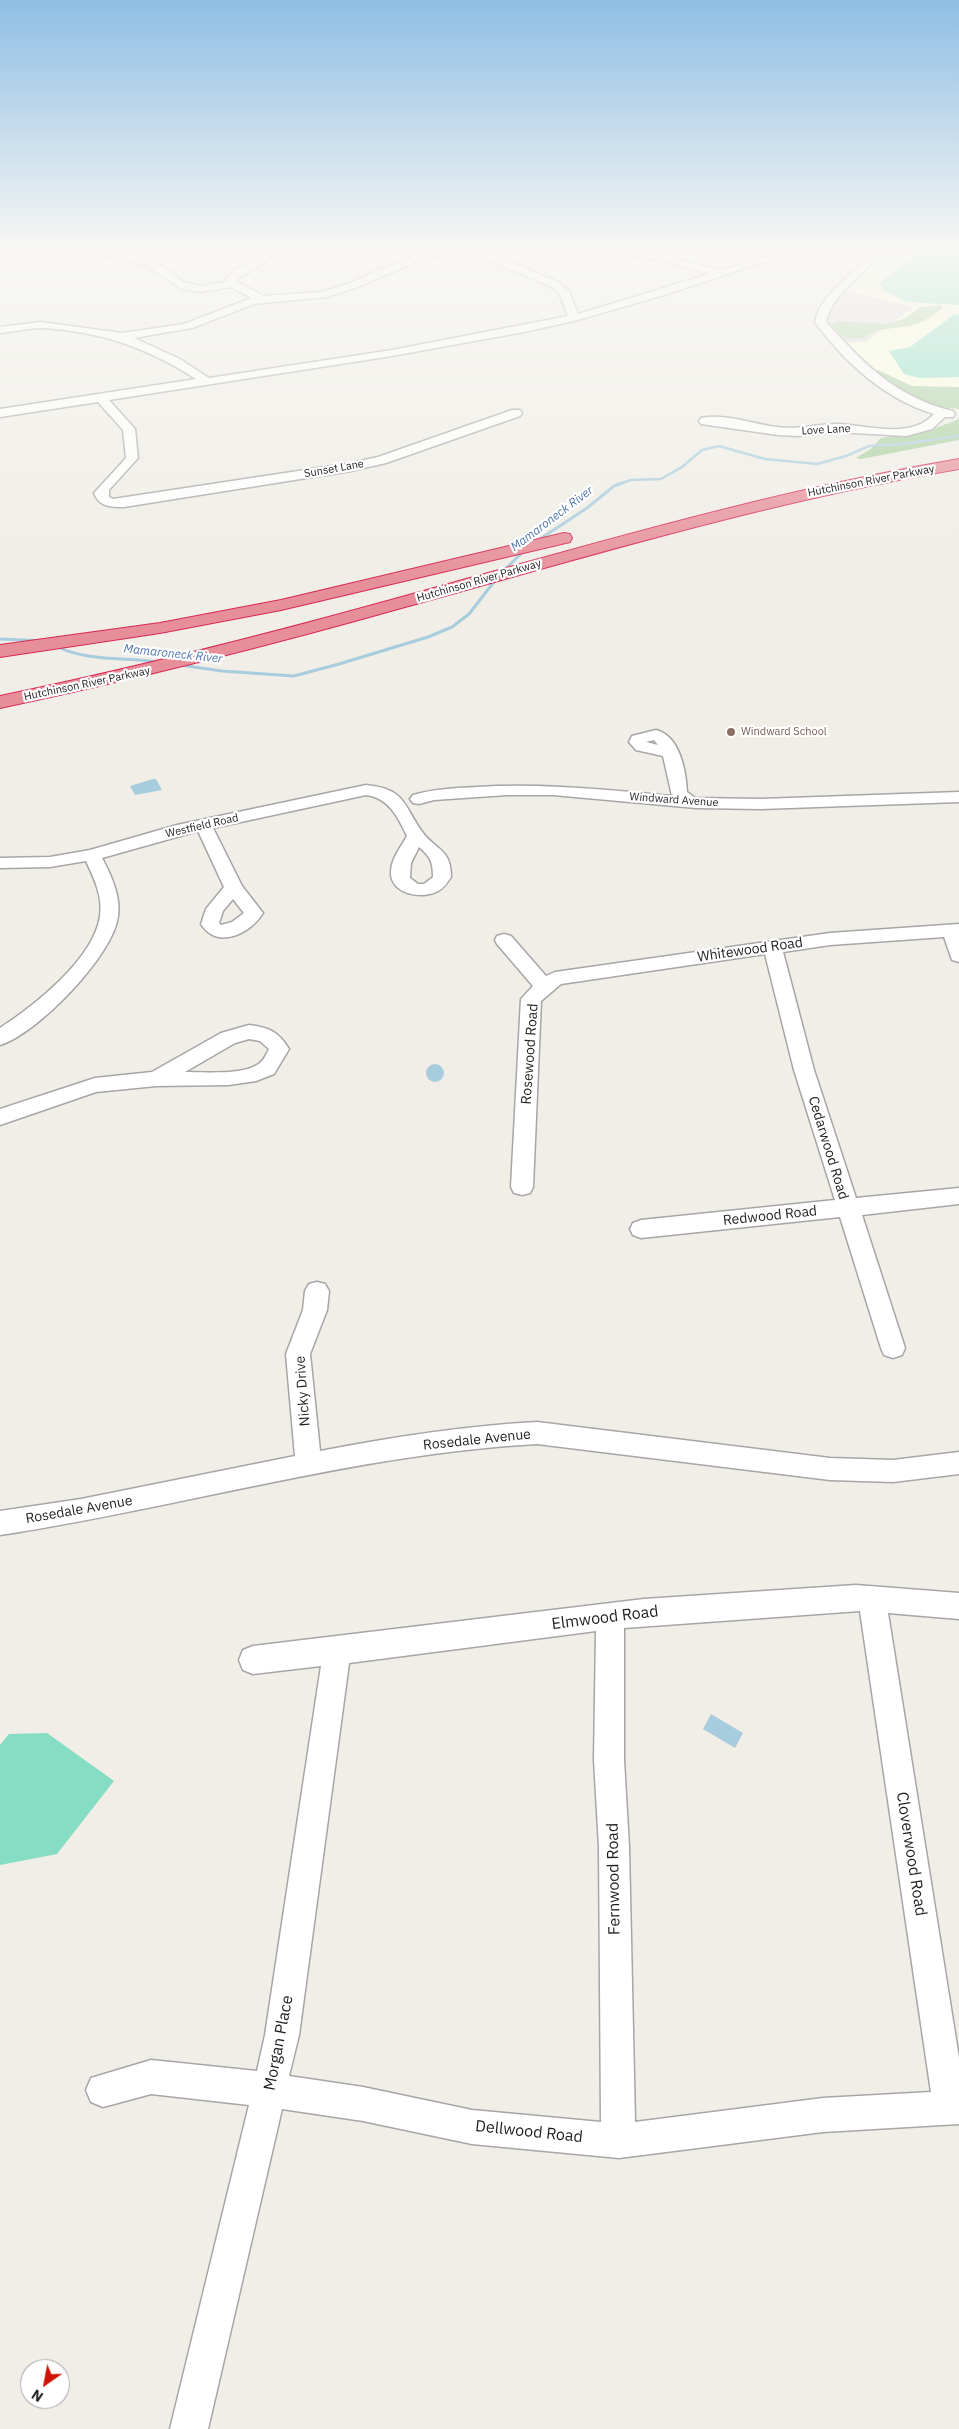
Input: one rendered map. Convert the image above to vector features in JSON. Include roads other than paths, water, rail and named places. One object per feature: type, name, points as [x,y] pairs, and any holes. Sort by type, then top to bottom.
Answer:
[{"type":"highway","name":"Hutchinson River Parkway","points":[[657,515],[819,476],[959,452]]},
{"type":"highway","name":"Hutchinson River Parkway","points":[[0,702],[137,673],[203,656],[713,515],[791,496],[959,464]]},
{"type":"highway","name":"Hutchinson River Parkway","points":[[3,651],[89,639],[281,605],[576,535]]},
{"type":"street","points":[[177,361],[208,382]]},
{"type":"street","points":[[0,413],[339,361]]},
{"type":"street","name":"Love Lane","points":[[705,422],[727,422],[778,431],[797,432],[836,428],[906,432],[928,426],[946,413],[901,398],[872,378],[857,361]]},
{"type":"street","name":"Sunset Lane","points":[[101,398],[129,429],[132,448],[132,458],[129,465],[105,486],[101,493],[103,499],[110,503],[146,500],[351,467],[382,460],[516,413]]},
{"type":"street","points":[[670,752],[678,779],[679,794],[689,802]]},
{"type":"street","name":"Westfield Road","points":[[0,863],[50,862],[92,855],[177,830],[366,790],[387,794],[399,805],[416,836]]},
{"type":"street","name":"Windward Avenue","points":[[419,799],[433,796],[507,790],[552,790],[689,802],[762,804],[959,797]]},
{"type":"street","points":[[203,824],[234,888]]},
{"type":"street","points":[[0,1038],[40,1010],[73,977],[96,946],[109,917],[106,882],[92,855]]},
{"type":"street","points":[[955,931],[959,956]]},
{"type":"street","name":"Whitewood Road","points":[[544,986],[555,978],[772,946],[830,939],[955,931]]},
{"type":"street","name":"Rosewood Road","points":[[504,940],[544,986],[531,1000],[522,1187]]},
{"type":"street","name":"Cedarwood Road","points":[[772,946],[804,1070],[847,1208],[894,1348]]},
{"type":"street","points":[[0,1118],[95,1085],[156,1079],[255,1075],[264,1071],[276,1058],[279,1049],[275,1040],[263,1033],[249,1032],[228,1038],[156,1079]]},
{"type":"street","name":"Redwood Road","points":[[641,1229],[959,1196]]},
{"type":"street","name":"Nicky Drive","points":[[309,1464],[298,1354],[315,1310],[317,1291]]},
{"type":"street","name":"Rosedale Avenue","points":[[0,1524],[81,1511],[371,1452],[501,1435],[537,1433],[830,1469],[893,1471],[959,1463]]},
{"type":"street","name":"Elmwood Road","points":[[253,1660],[337,1652],[644,1612],[856,1598],[959,1606]]},
{"type":"street","name":"Cloverwood Road","points":[[872,1600],[954,2108]]},
{"type":"street","name":"Fernwood Road","points":[[610,1617],[609,1760],[614,1846],[616,2064],[619,2141]]},
{"type":"street","name":"Morgan Place","points":[[189,2429],[282,2035],[337,1652]]},
{"type":"street","name":"Dellwood Road","points":[[103,2090],[151,2076],[270,2090],[363,2104],[472,2127],[619,2141],[822,2116],[954,2108]]},
{"type":"water","points":[[156,779],[162,790],[135,795],[130,786]]},
{"type":"water","points":[[435,1064],[441,1067],[444,1073],[441,1079],[435,1082],[429,1079],[426,1073],[429,1067]]},
{"type":"water","points":[[711,1714],[743,1733],[735,1748],[703,1729]]},
{"type":"waterway","name":"Mamaroneck River","points":[[622,483],[631,480],[661,479],[682,467],[702,450],[719,446],[765,459],[817,464],[846,456],[869,446],[903,444],[959,436]]},
{"type":"waterway","name":"Mamaroneck River","points":[[537,541],[587,508],[614,486],[622,483]]},
{"type":"waterway","name":"Mamaroneck River","points":[[502,572],[525,550]]},
{"type":"waterway","name":"Mamaroneck River","points":[[180,665],[222,671],[294,676],[339,664],[428,637],[452,627],[469,614],[497,578]]},
{"type":"waterway","name":"Mamaroneck River","points":[[0,639],[46,641]]},
{"type":"waterway","name":"Mamaroneck River","points":[[55,646],[93,657],[159,662]]},
{"type":"place","name":"Windward School","points":[[731,732]]}]
